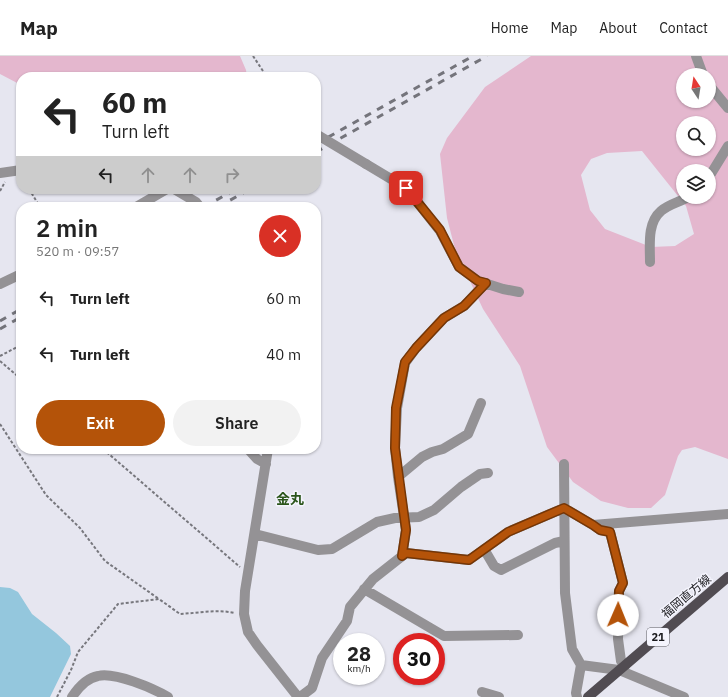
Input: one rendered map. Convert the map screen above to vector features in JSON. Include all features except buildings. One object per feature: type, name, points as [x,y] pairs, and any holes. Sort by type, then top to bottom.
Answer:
[{"type":"main road","name":"福岡直方線","points":[[588,697],[728,578]]},
{"type":"street","points":[[696,56],[700,68]]},
{"type":"street","points":[[716,93],[728,108]]},
{"type":"street","points":[[321,137],[406,188],[440,230],[459,267],[478,281],[519,292]]},
{"type":"street","points":[[716,166],[728,146]]},
{"type":"street","points":[[0,173],[16,171]]},
{"type":"street","points":[[145,202],[158,194]]},
{"type":"street","points":[[182,194],[196,202]]},
{"type":"street","points":[[650,262],[652,225],[660,212],[676,202]]},
{"type":"street","points":[[0,284],[16,276]]},
{"type":"street","points":[[402,556],[406,530],[395,448],[396,408],[405,362],[444,318],[464,306],[486,283]]},
{"type":"street","points":[[398,477],[422,457],[442,449],[468,434],[481,403]]},
{"type":"street","points":[[252,454],[257,459],[266,464]]},
{"type":"street","points":[[267,454],[248,574],[244,614],[248,632],[299,697],[312,688],[322,658],[348,621],[350,607],[373,579],[406,553],[469,560],[508,532],[564,508]]},
{"type":"street","points":[[564,464],[565,593],[572,649],[581,665],[576,693],[577,697]]},
{"type":"street","points":[[255,534],[318,550],[332,549],[377,522],[395,518],[419,517],[434,510],[461,487],[480,474],[488,473]]},
{"type":"street","points":[[564,508],[600,530],[610,532],[623,583],[619,591],[618,639],[622,668]]},
{"type":"street","points":[[593,525],[728,514]]},
{"type":"street","points":[[484,550],[494,566],[501,570],[555,543],[564,541]]},
{"type":"street","points":[[364,589],[444,636],[518,635]]},
{"type":"street","points":[[581,665],[622,668],[684,697]]},
{"type":"street","points":[[72,697],[88,680],[98,676],[115,676],[155,690],[168,697]]},
{"type":"street","points":[[482,692],[499,697]]},
{"type":"path","points":[[253,56],[264,72]]},
{"type":"path","points":[[0,356],[16,348]]},
{"type":"path","points":[[0,361],[16,375]]},
{"type":"path","points":[[0,424],[16,449]]},
{"type":"path","points":[[19,454],[46,495],[80,528],[105,561],[180,614],[229,612],[244,614]]},
{"type":"path","points":[[109,454],[248,574]]},
{"type":"path","points":[[57,697],[71,670],[78,652],[118,604],[159,599]]},
{"type":"shaded area","points":[[0,56],[240,56],[246,72],[16,72],[16,82],[0,74]]},
{"type":"shaded area","points":[[531,56],[728,56],[728,459],[695,447],[682,450],[678,456],[665,495],[651,508],[628,508],[601,501],[573,482],[547,447],[520,366],[483,309],[455,249],[447,218],[440,154],[447,138],[485,87]],"holes":[[[642,151],[676,194],[676,164],[716,164],[716,204],[684,204],[694,234],[675,246],[651,247],[605,229],[590,210],[581,175],[591,159],[607,153]]]},
{"type":"water","points":[[0,587],[10,588],[18,592],[32,614],[70,646],[71,654],[50,697],[0,697]]},
{"type":"railway","points":[[321,141],[473,56]]},
{"type":"railway","points":[[321,149],[487,56]]},
{"type":"railway","points":[[213,202],[227,194]]},
{"type":"railway","points":[[227,202],[241,194]]},
{"type":"railway","points":[[0,321],[16,312]]},
{"type":"railway","points":[[0,329],[16,320]]},
{"type":"district","name":"金丸","points":[[290,499]]},
{"type":"route","points":[[406,188],[440,230],[459,267],[478,281],[486,283],[464,306],[444,318],[425,337],[405,362],[396,408],[395,448],[406,530],[402,556],[406,553],[469,560],[508,532],[564,508],[600,530],[610,532],[623,583],[619,591],[618,615]]}]
